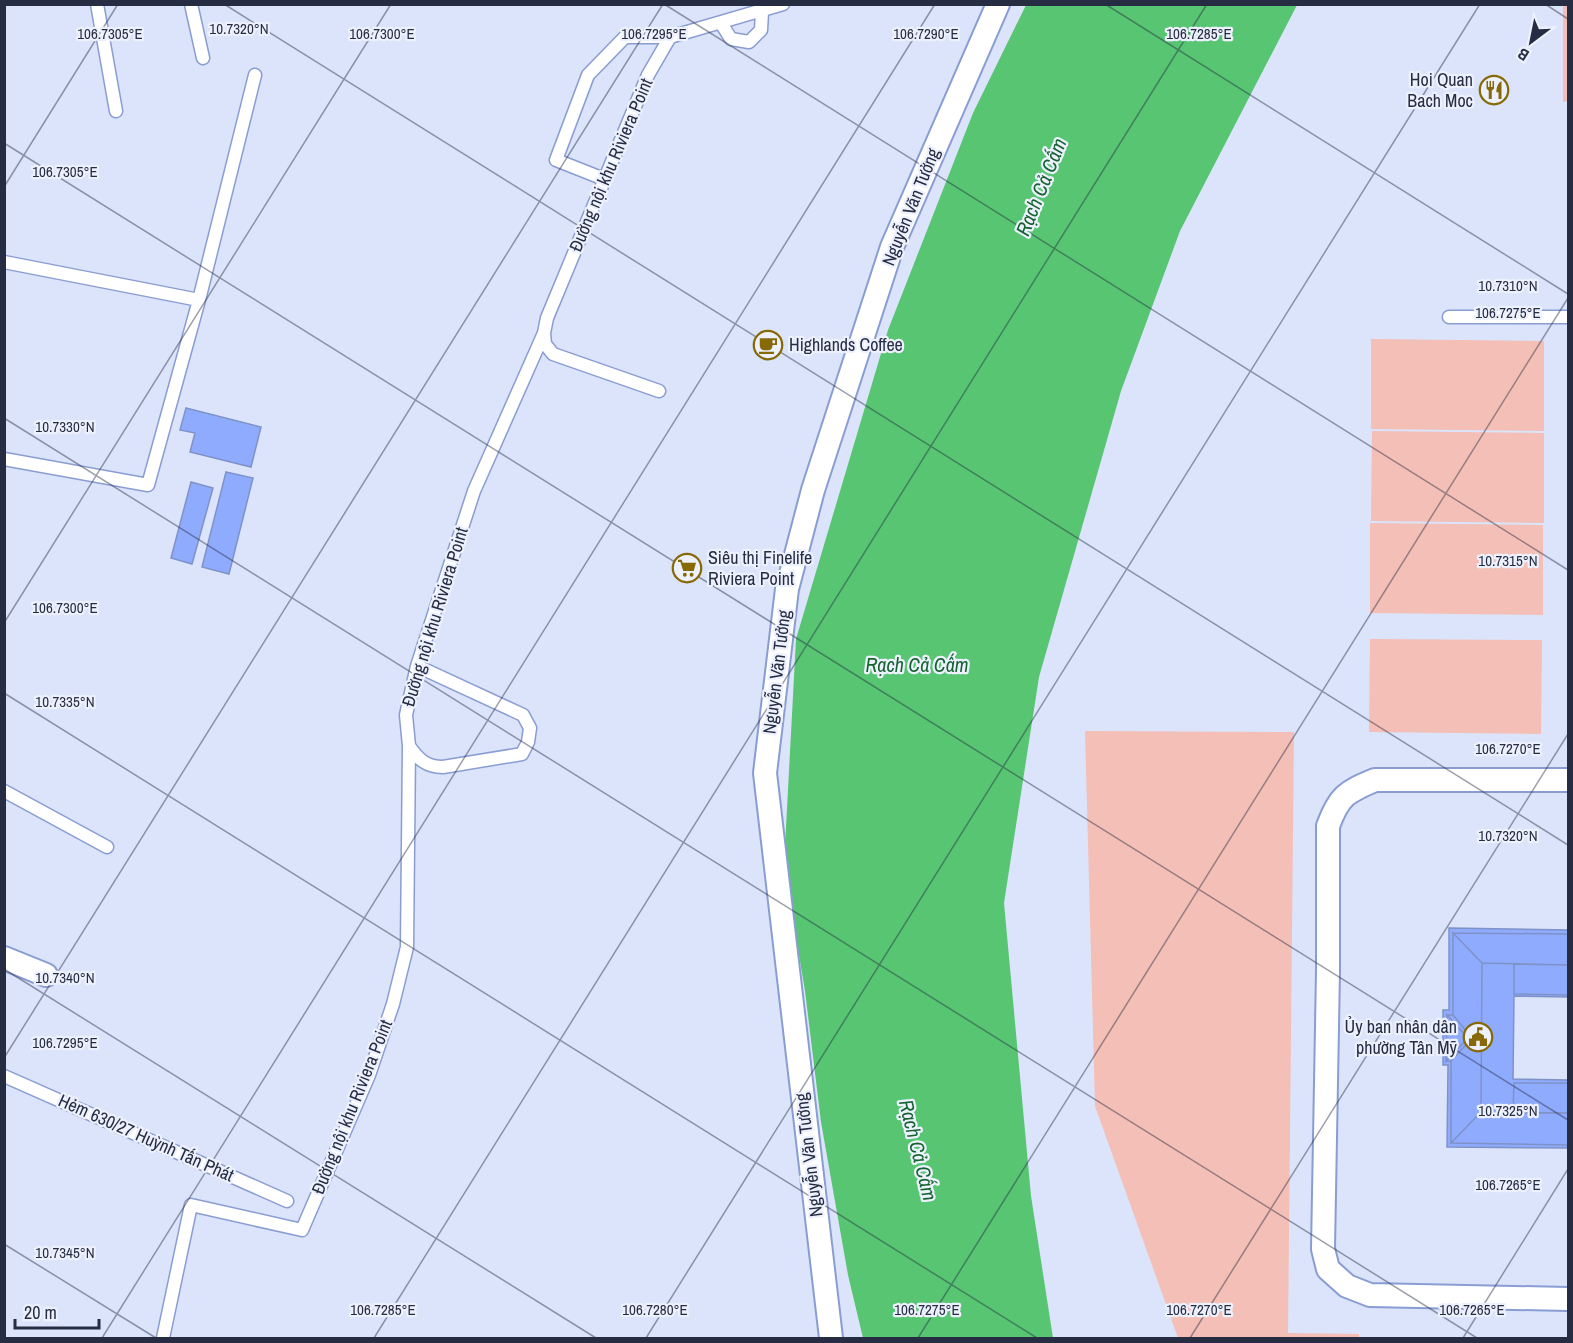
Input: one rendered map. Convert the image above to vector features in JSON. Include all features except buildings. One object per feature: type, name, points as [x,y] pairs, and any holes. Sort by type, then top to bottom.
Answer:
[{"type":"street","name":"Nguyễn Văn Tưởng","points":[[831,1338],[765,773],[787,589],[813,490],[892,247],[998,4]]},
{"type":"street","points":[[1569,780],[1375,780],[1353,789],[1336,805],[1328,826],[1323,1249],[1328,1269],[1347,1286],[1370,1295],[1569,1299]]},
{"type":"street","points":[[4,958],[46,975]]},
{"type":"lane","points":[[97,4],[116,111]]},
{"type":"lane","points":[[191,4],[203,58]]},
{"type":"lane","points":[[604,179],[556,160],[588,75],[625,37],[670,37],[783,4]]},
{"type":"lane","points":[[721,23],[731,39],[749,42],[761,30],[762,12]]},
{"type":"lane","name":"Đường nội khu Riviera Point","points":[[163,1338],[190,1205],[302,1230],[369,1075],[393,1004],[407,947],[409,746],[406,715],[417,666],[474,491],[544,333],[547,318],[648,75],[670,37]]},
{"type":"lane","points":[[4,459],[148,485],[199,300],[255,75]]},
{"type":"lane","points":[[4,262],[199,300]]},
{"type":"lane","points":[[1449,316],[1569,317]]},
{"type":"lane","points":[[544,333],[545,344],[553,354],[659,390]]},
{"type":"lane","points":[[409,746],[417,758],[430,767],[442,767],[522,754],[528,742],[530,728],[523,715],[417,666]]},
{"type":"lane","points":[[4,791],[107,846]]},
{"type":"lane","name":"Hẻm 630/27 Huỳnh Tấn Phát","points":[[4,1076],[287,1201]]},
{"type":"shaded area","points":[[1563,5],[1568,5],[1568,101],[1563,102]]},
{"type":"shaded area","points":[[1371,339],[1544,341],[1544,431],[1371,429]]},
{"type":"shaded area","points":[[1372,431],[1544,433],[1544,523],[1371,521]]},
{"type":"shaded area","points":[[1370,523],[1543,525],[1543,615],[1370,613]]},
{"type":"shaded area","points":[[1370,639],[1542,640],[1541,734],[1369,732]]},
{"type":"shaded area","points":[[1085,731],[1294,732],[1288,1333],[1359,1334],[1359,1338],[1178,1338],[1095,1106]]},
{"type":"water","name":"Rạch Cả Cấm","points":[[1026,5],[1297,5],[1180,231],[1121,391],[1039,677],[1004,903],[1031,1196],[1053,1338],[863,1338],[848,1275],[821,1122],[805,991],[784,865],[796,639],[888,330],[973,113]]},
{"type":"place","name":"Hoi Quan Bach Moc","points":[[1494,90]]},
{"type":"place","name":"Highlands Coffee","points":[[768,345]]},
{"type":"place","name":"Siêu thị Finelife Riviera Point","points":[[687,568]]},
{"type":"place","name":"Ủy ban nhân dân phường Tân Mỹ","points":[[1478,1037]]}]
